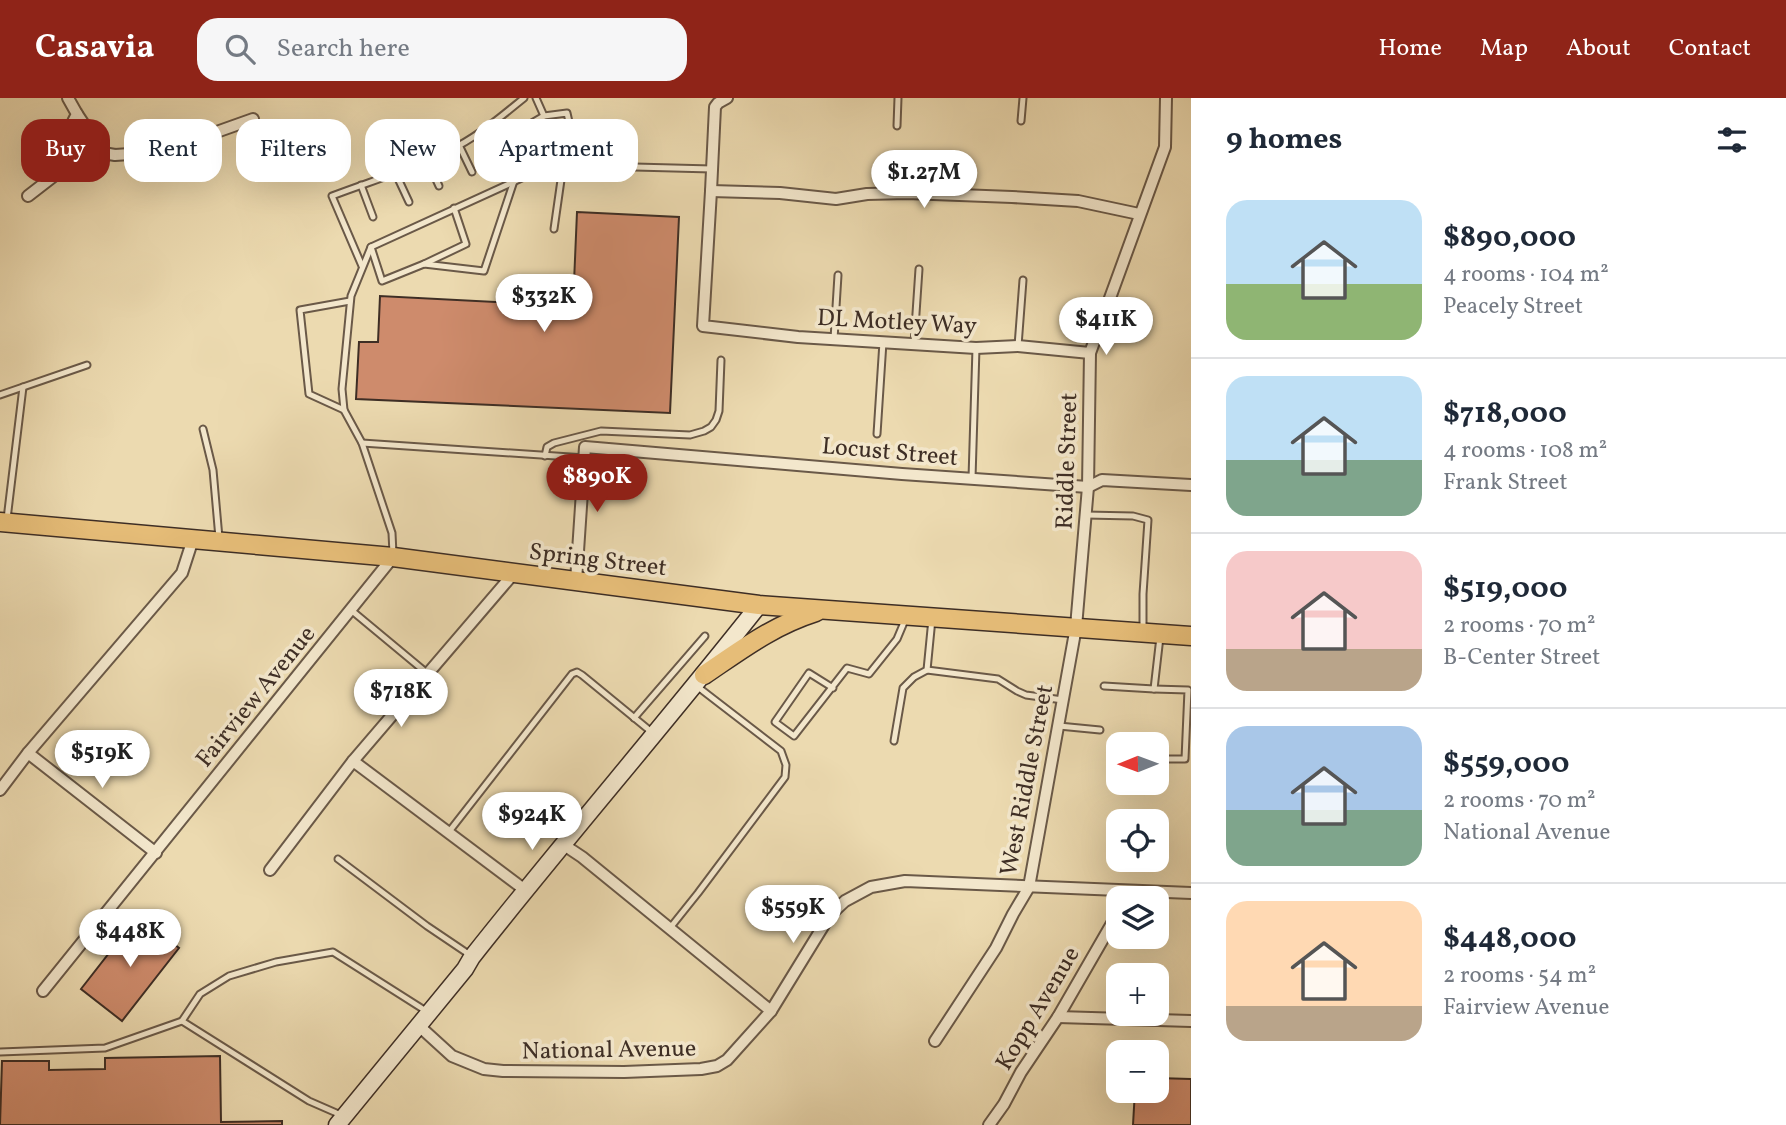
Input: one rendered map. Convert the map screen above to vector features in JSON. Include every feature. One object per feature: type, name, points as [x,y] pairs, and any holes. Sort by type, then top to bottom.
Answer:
[{"type":"main road","name":"Spring Street","points":[[4,522],[393,557],[759,605],[1191,636]]},
{"type":"main road","points":[[341,1121],[525,890],[759,605]]},
{"type":"main road","points":[[700,680],[773,629],[823,610]]},
{"type":"street","points":[[68,98],[80,119]]},
{"type":"street","name":"Riddle Street","points":[[1076,628],[1088,487],[1090,353],[1165,146],[1166,98]]},
{"type":"street","points":[[723,100],[715,107],[711,191],[780,193],[836,199],[867,194],[907,193],[1012,197],[1078,201],[1139,214]]},
{"type":"street","points":[[74,119],[77,114]]},
{"type":"street","points":[[110,154],[145,153],[180,145],[236,125]]},
{"type":"street","points":[[28,196],[46,182]]},
{"type":"street","name":"DL Motley Way","points":[[711,191],[702,326],[797,337],[976,348],[1018,346],[1090,353]]},
{"type":"street","points":[[576,581],[585,452]]},
{"type":"street","name":"Locust Street","points":[[585,452],[1088,487],[1102,480],[1191,485]]},
{"type":"street","points":[[0,790],[182,573],[194,539]]},
{"type":"street","name":"Fairview Avenue","points":[[43,991],[393,557]]},
{"type":"street","points":[[270,870],[353,761],[514,573]]},
{"type":"street","name":"West Riddle Street","points":[[935,1041],[996,948],[1029,887],[1076,628]]},
{"type":"street","points":[[29,753],[156,853]]},
{"type":"street","points":[[353,761],[525,890]]},
{"type":"street","points":[[564,842],[771,1011]]},
{"type":"street","name":"National Avenue","points":[[423,1019],[452,1056],[484,1069],[624,1072],[701,1069],[717,1066],[727,1060],[771,1011],[830,915],[845,901],[871,887],[905,881],[1106,892]]},
{"type":"street","name":"National Avenue","points":[[1169,893],[1191,893]]},
{"type":"street","name":"Kopp Avenue","points":[[989,1125],[1058,1017],[1106,934]]},
{"type":"street","points":[[1058,1017],[1191,1021]]},
{"type":"lane","points":[[497,119],[524,98]]},
{"type":"lane","points":[[536,98],[544,116]]},
{"type":"lane","points":[[897,126],[898,98]]},
{"type":"lane","points":[[1021,121],[1023,98]]},
{"type":"lane","points":[[538,119],[567,113],[568,119]]},
{"type":"lane","points":[[472,172],[460,145],[474,136]]},
{"type":"lane","points":[[638,168],[712,170]]},
{"type":"lane","points":[[362,266],[332,196],[369,182]]},
{"type":"lane","points":[[400,182],[409,202]]},
{"type":"lane","points":[[437,182],[439,186]]},
{"type":"lane","points":[[393,557],[391,533],[362,443],[344,410],[342,389],[351,296],[371,247],[512,182]]},
{"type":"lane","points":[[424,264],[484,271],[514,182]]},
{"type":"lane","points":[[554,229],[561,182]]},
{"type":"lane","points":[[361,185],[373,217]]},
{"type":"lane","points":[[371,247],[382,281],[424,264],[466,244],[454,208]]},
{"type":"lane","points":[[914,343],[919,269]]},
{"type":"lane","points":[[834,339],[838,275]]},
{"type":"lane","points":[[1018,346],[1023,280]]},
{"type":"lane","points":[[344,410],[309,394],[300,310],[350,301]]},
{"type":"lane","points":[[877,434],[883,342]]},
{"type":"lane","points":[[972,479],[976,348]]},
{"type":"lane","points":[[545,456],[547,447],[554,443],[593,432],[690,435],[704,432],[711,427],[719,411],[721,360]]},
{"type":"lane","points":[[0,395],[87,365]]},
{"type":"lane","points":[[4,522],[23,387]]},
{"type":"lane","points":[[203,429],[213,470],[219,541]]},
{"type":"lane","points":[[362,443],[545,456],[585,452]]},
{"type":"lane","points":[[1086,515],[1133,516],[1148,520],[1143,594],[1151,633],[1154,689]]},
{"type":"lane","points":[[351,610],[428,674]]},
{"type":"lane","points":[[832,688],[809,673],[775,722],[793,736],[832,688],[847,668],[869,674],[897,639],[908,614]]},
{"type":"lane","points":[[927,670],[933,616]]},
{"type":"lane","points":[[634,718],[705,636]]},
{"type":"lane","points":[[894,741],[903,688],[914,677],[927,670],[998,679],[1026,695],[1063,700]]},
{"type":"lane","points":[[448,832],[572,674],[582,675],[654,735]]},
{"type":"lane","points":[[670,928],[785,778],[786,765],[781,751],[700,680]]},
{"type":"lane","points":[[1104,685],[1188,690],[1185,759],[1169,758]]},
{"type":"lane","points":[[1059,726],[1100,730]]},
{"type":"lane","points":[[338,859],[472,957]]},
{"type":"lane","points":[[0,1052],[105,1048],[182,1021],[200,994],[229,976],[276,962],[334,952],[423,1019]]},
{"type":"lane","points":[[182,1021],[341,1121]]},
{"type":"building","points":[[577,212],[679,217],[670,413],[356,399],[359,342],[378,342],[380,296],[573,306]]},
{"type":"building","points":[[138,916],[179,948],[122,1021],[81,989]]},
{"type":"building","points":[[220,1056],[221,1122],[282,1121],[282,1125],[0,1125],[2,1061],[49,1061],[49,1070],[105,1069],[105,1058]]},
{"type":"building","points":[[1169,1078],[1191,1079],[1191,1125],[1133,1125],[1134,1103],[1169,1103]]}]
